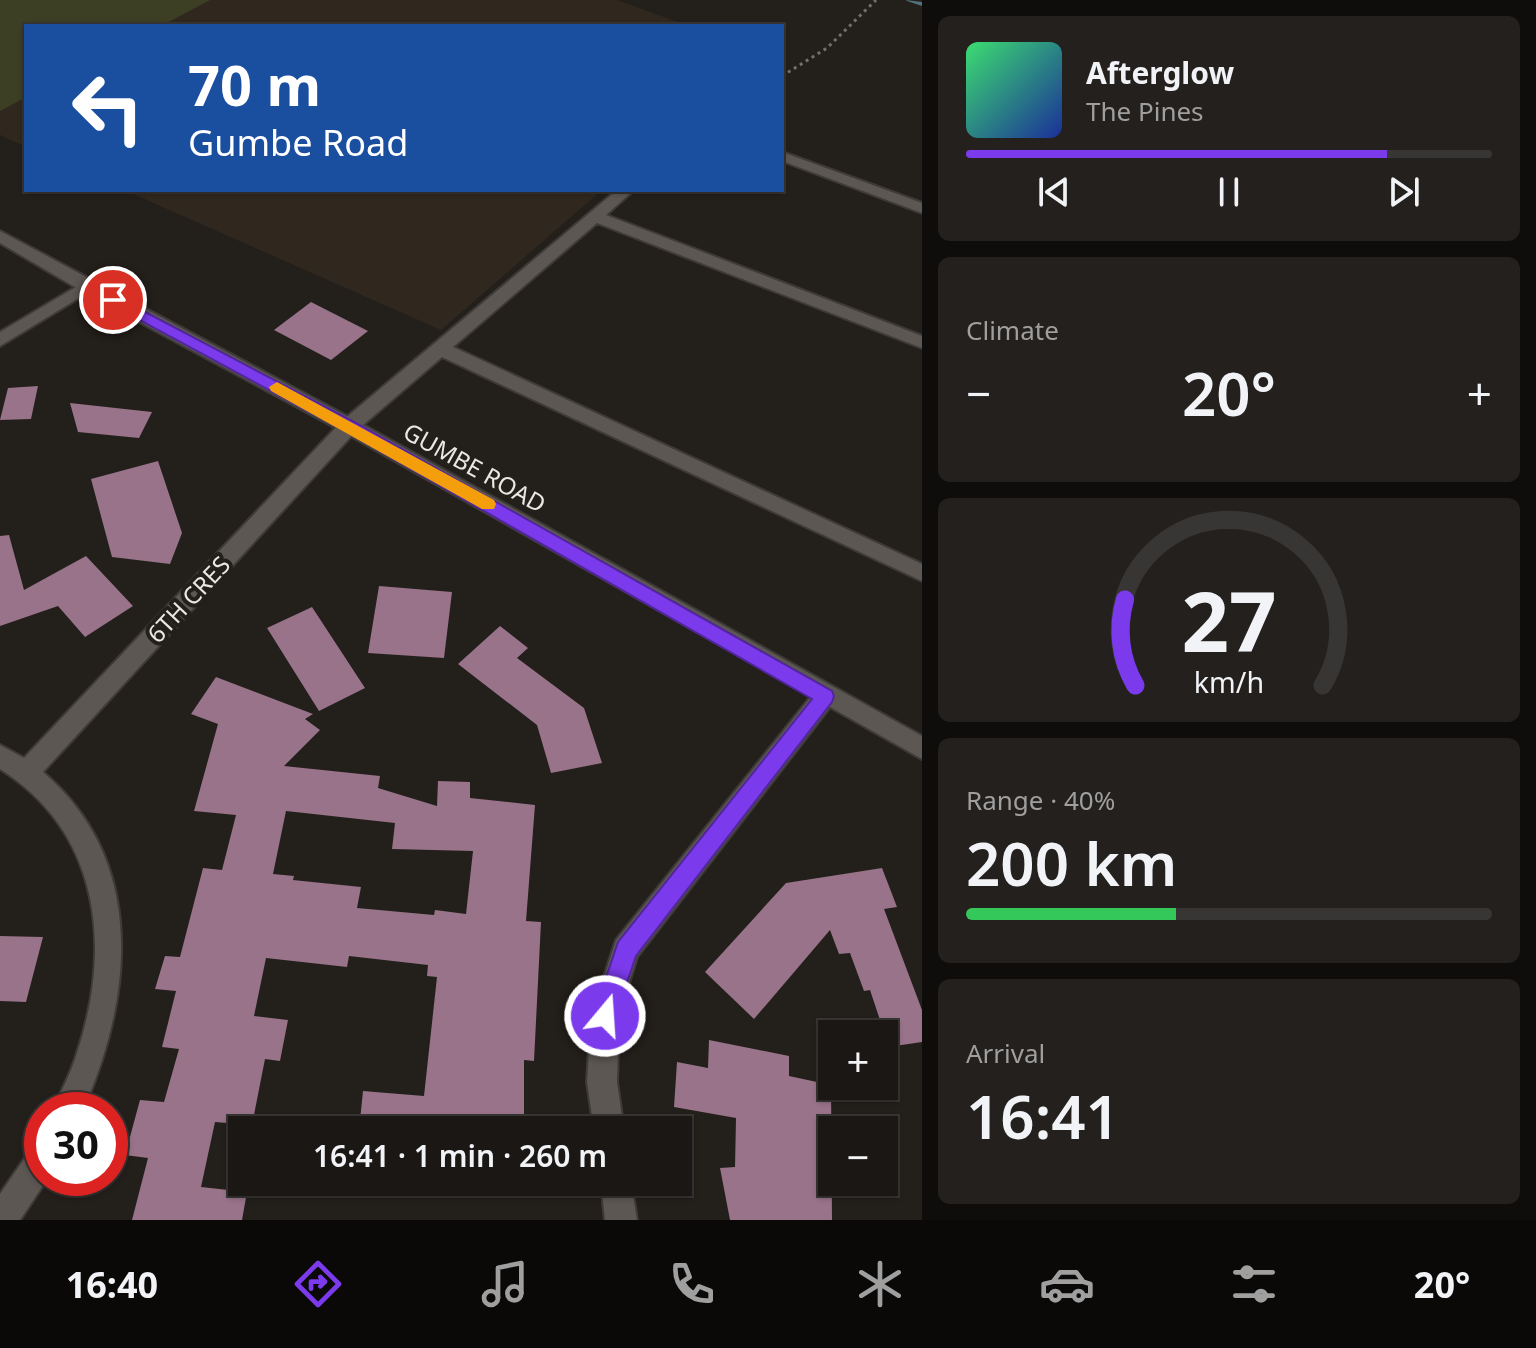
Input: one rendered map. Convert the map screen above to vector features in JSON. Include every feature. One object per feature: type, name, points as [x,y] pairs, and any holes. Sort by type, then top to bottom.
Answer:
[{"type":"street","points":[[784,157],[922,208]]},
{"type":"street","name":"6TH CRES","points":[[28,771],[349,426],[624,192]]},
{"type":"street","points":[[597,217],[922,342]]},
{"type":"street","name":"GUMBE ROAD","points":[[0,236],[86,286],[349,426],[922,748]]},
{"type":"street","points":[[0,340],[86,286]]},
{"type":"street","points":[[441,349],[922,573]]},
{"type":"street","points":[[607,1116],[602,1082],[605,1016],[626,950],[825,696]]},
{"type":"street","points":[[0,756],[28,771],[72,818],[100,880],[109,956],[95,1044],[75,1092]]},
{"type":"street","points":[[1,1220],[24,1186]]},
{"type":"street","points":[[618,1196],[621,1220]]},
{"type":"path","points":[[784,75],[827,48],[876,0]]},
{"type":"shaded area","points":[[0,0],[617,0],[683,24],[24,24],[24,146],[0,135]]},
{"type":"shaded area","points":[[129,192],[600,192],[441,330]]},
{"type":"green space","points":[[0,0],[210,0],[165,24],[24,24],[24,98],[0,111]]},
{"type":"building","points":[[311,302],[368,331],[331,360],[274,330]]},
{"type":"building","points":[[38,386],[31,419],[0,420],[8,388]]},
{"type":"building","points":[[70,403],[152,412],[139,438],[78,432]]},
{"type":"building","points":[[158,461],[182,533],[170,564],[112,557],[91,479]]},
{"type":"building","points":[[9,535],[24,590],[86,556],[133,606],[85,637],[58,606],[0,626],[0,536]]},
{"type":"building","points":[[379,586],[452,592],[444,658],[368,653]]},
{"type":"building","points":[[312,607],[365,688],[319,711],[267,628]]},
{"type":"building","points":[[500,626],[528,648],[517,658],[584,708],[602,763],[551,773],[537,725],[458,664]]},
{"type":"building","points":[[216,677],[313,714],[305,719],[320,730],[284,766],[380,776],[378,788],[437,806],[438,781],[470,782],[470,798],[535,805],[526,921],[541,922],[534,1061],[524,1060],[524,1116],[360,1116],[363,1091],[424,1096],[437,977],[427,976],[428,965],[349,956],[347,967],[266,958],[254,1016],[288,1020],[280,1061],[265,1059],[254,1116],[228,1116],[228,1123],[215,1122],[201,1187],[228,1190],[228,1196],[246,1196],[242,1220],[132,1220],[148,1158],[128,1155],[128,1144],[140,1100],[164,1102],[179,1049],[162,1047],[176,991],[155,989],[165,956],[180,957],[203,868],[222,870],[236,815],[194,811],[218,724],[191,714]],"holes":[[[286,811],[395,823],[392,849],[473,851],[466,914],[435,910],[434,915],[357,908],[361,887],[293,880],[294,876],[273,874]]]},
{"type":"building","points":[[882,868],[897,907],[884,909],[922,1010],[922,1042],[898,1046],[898,1020],[880,1020],[870,990],[864,991],[850,953],[839,954],[830,930],[754,1019],[705,972],[786,883]]},
{"type":"building","points":[[0,936],[43,937],[26,1002],[0,1001]]},
{"type":"building","points":[[709,1040],[789,1056],[789,1076],[818,1082],[818,1100],[831,1100],[831,1116],[818,1116],[818,1196],[832,1196],[832,1220],[730,1220],[720,1168],[735,1167],[736,1118],[674,1107],[677,1062],[708,1068]]},
{"type":"waterway","points":[[909,0],[922,4]]},
{"type":"slow traffic","points":[[277,387],[488,504]]},
{"type":"route","points":[[113,300],[349,426],[825,696],[626,950],[605,1016]]}]
